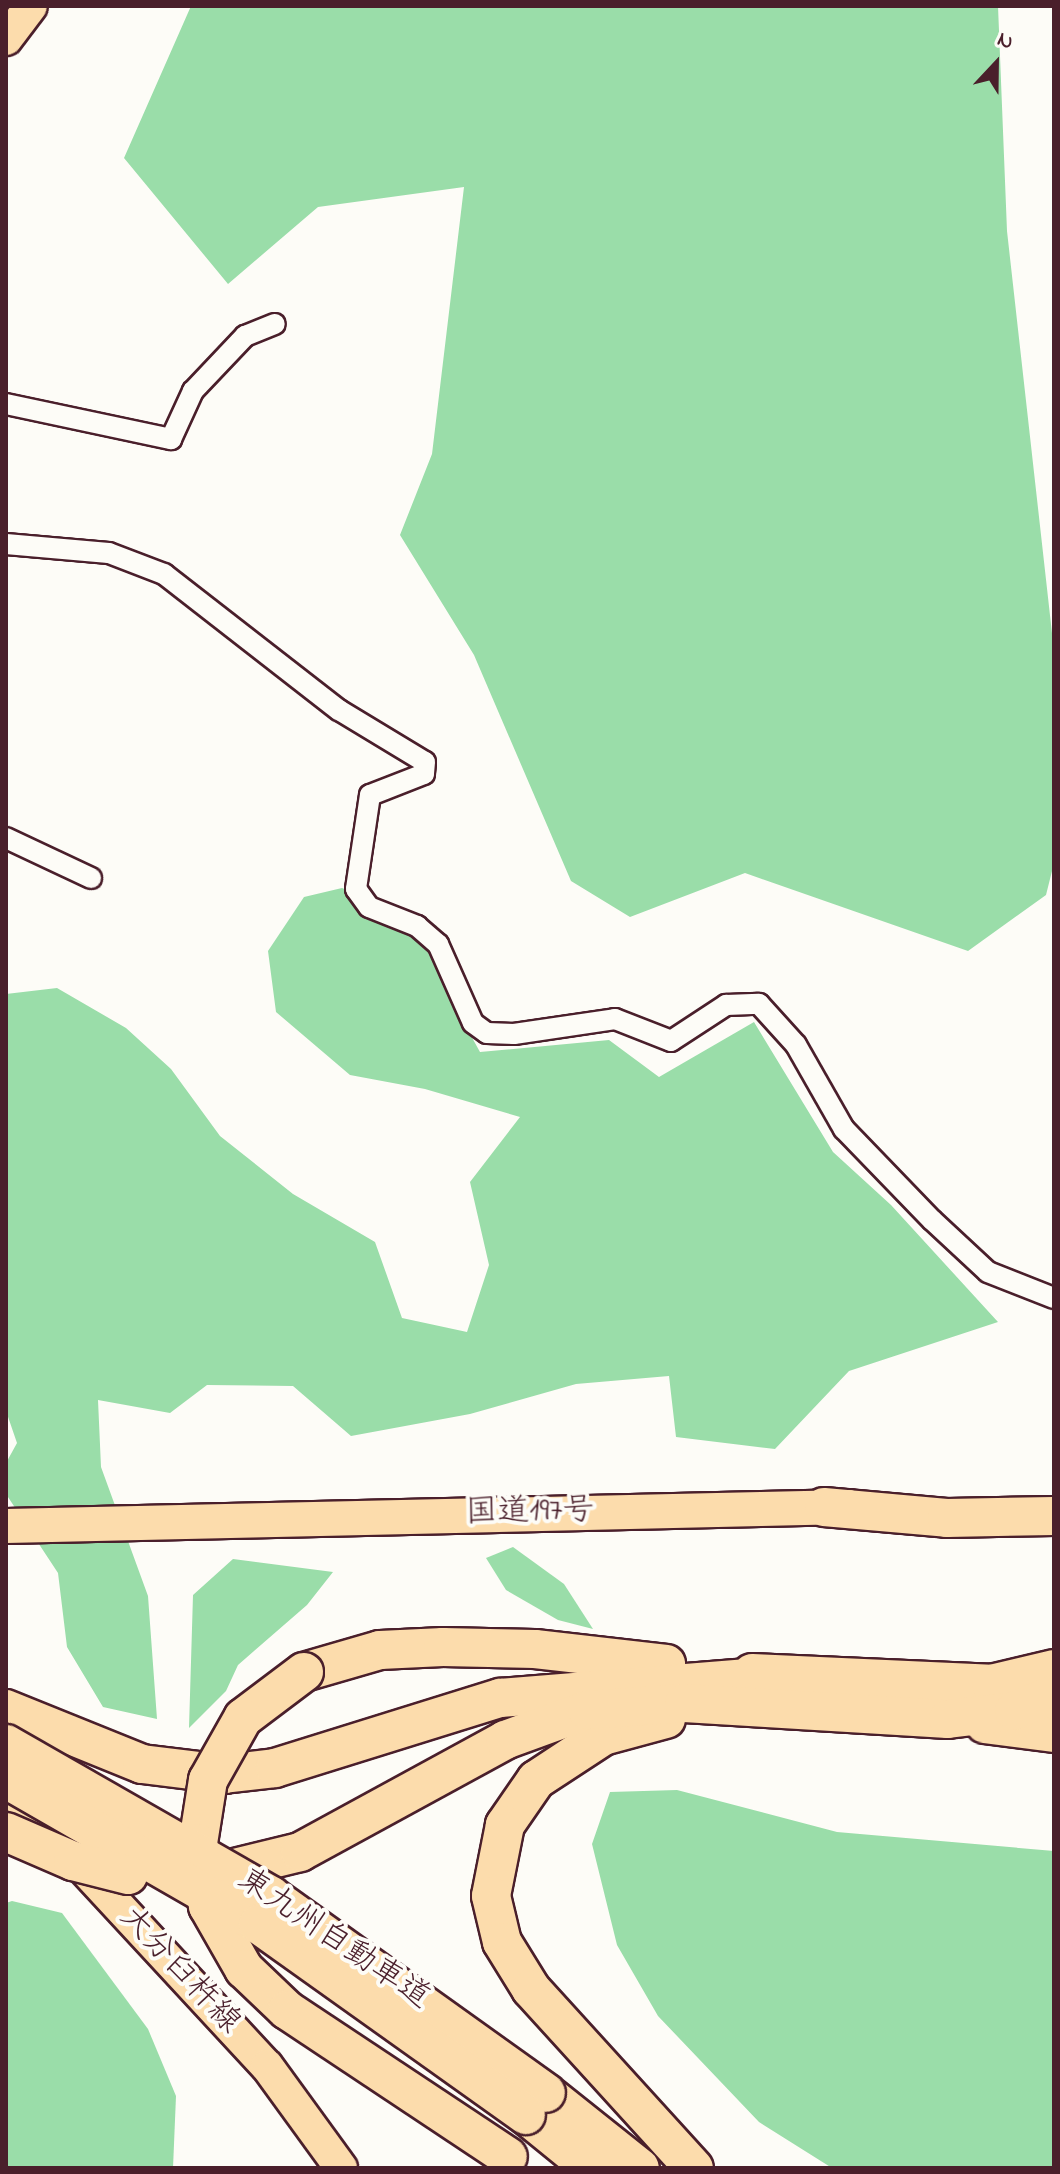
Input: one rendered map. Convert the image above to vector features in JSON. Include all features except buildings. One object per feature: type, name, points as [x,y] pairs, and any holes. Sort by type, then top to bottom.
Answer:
[{"type":"highway","name":"国道197号","points":[[6,1526],[149,1520],[1054,1503]]},
{"type":"highway","points":[[824,1507],[947,1518],[1054,1516]]},
{"type":"highway","points":[[515,2162],[287,2010],[244,1969],[208,1906],[198,1843],[208,1780],[243,1718],[304,1672],[380,1650],[489,1647],[775,1694],[1054,1733]]},
{"type":"highway","points":[[6,1832],[73,1861],[128,1875],[192,1877],[300,1852],[505,1740],[587,1710],[775,1694],[991,1684],[1054,1669]]},
{"type":"highway","points":[[6,1709],[112,1754],[168,1770],[224,1774],[275,1768],[500,1698],[775,1694]]},
{"type":"highway","points":[[694,2168],[515,1966],[495,1920],[496,1850],[518,1801],[578,1748],[656,1720],[775,1694]]},
{"type":"highway","points":[[948,1719],[1014,1711],[1054,1694]]},
{"type":"highway","name":"東九州自動車道","points":[[6,1744],[271,1896],[536,2104],[591,2168]]},
{"type":"highway","name":"東九州自動車道","points":[[6,1782],[258,1924],[640,2168]]},
{"type":"main road","points":[[6,39],[31,6]]},
{"type":"main road","name":"大分臼杵線","points":[[6,1782],[267,2066],[341,2168]]},
{"type":"street","points":[[6,404],[171,439],[193,391],[245,336],[275,324]]},
{"type":"street","points":[[6,544],[109,553],[164,574],[339,710],[425,762],[424,774],[370,795],[356,889],[369,907],[417,926],[438,944],[473,1023],[487,1033],[514,1034],[615,1019],[671,1041],[726,1005],[759,1004],[796,1045],[844,1129],[932,1220],[988,1272],[1054,1298]]},
{"type":"street","points":[[6,838],[91,878]]},
{"type":"green space","points":[[191,6],[998,6],[1007,231],[1054,651],[1054,863],[1046,895],[968,951],[745,873],[630,917],[571,881],[474,655],[400,535],[432,454],[464,187],[318,207],[228,284],[124,158]]},
{"type":"green space","points":[[342,888],[437,926],[444,987],[480,1052],[609,1040],[659,1077],[754,1022],[833,1152],[891,1205],[998,1322],[849,1371],[775,1449],[676,1437],[669,1376],[576,1384],[470,1414],[351,1436],[293,1386],[207,1385],[170,1413],[98,1400],[101,1467],[148,1596],[157,1719],[103,1707],[67,1647],[58,1573],[6,1494],[6,1463],[17,1443],[6,1411],[6,994],[57,988],[126,1028],[171,1069],[220,1136],[293,1194],[375,1242],[402,1318],[467,1332],[489,1265],[470,1182],[520,1117],[425,1089],[350,1075],[276,1012],[268,951],[304,897]]},
{"type":"green space","points":[[513,1547],[564,1584],[593,1629],[558,1620],[506,1590],[486,1558]]},
{"type":"green space","points":[[233,1559],[333,1572],[307,1605],[238,1665],[226,1691],[189,1728],[193,1595]]},
{"type":"green space","points":[[677,1790],[837,1832],[1054,1851],[1054,2168],[832,2168],[759,2122],[658,2016],[617,1945],[592,1844],[610,1792]]},
{"type":"green space","points":[[12,1901],[62,1913],[148,2029],[176,2096],[173,2168],[6,2168],[6,1903]]}]
